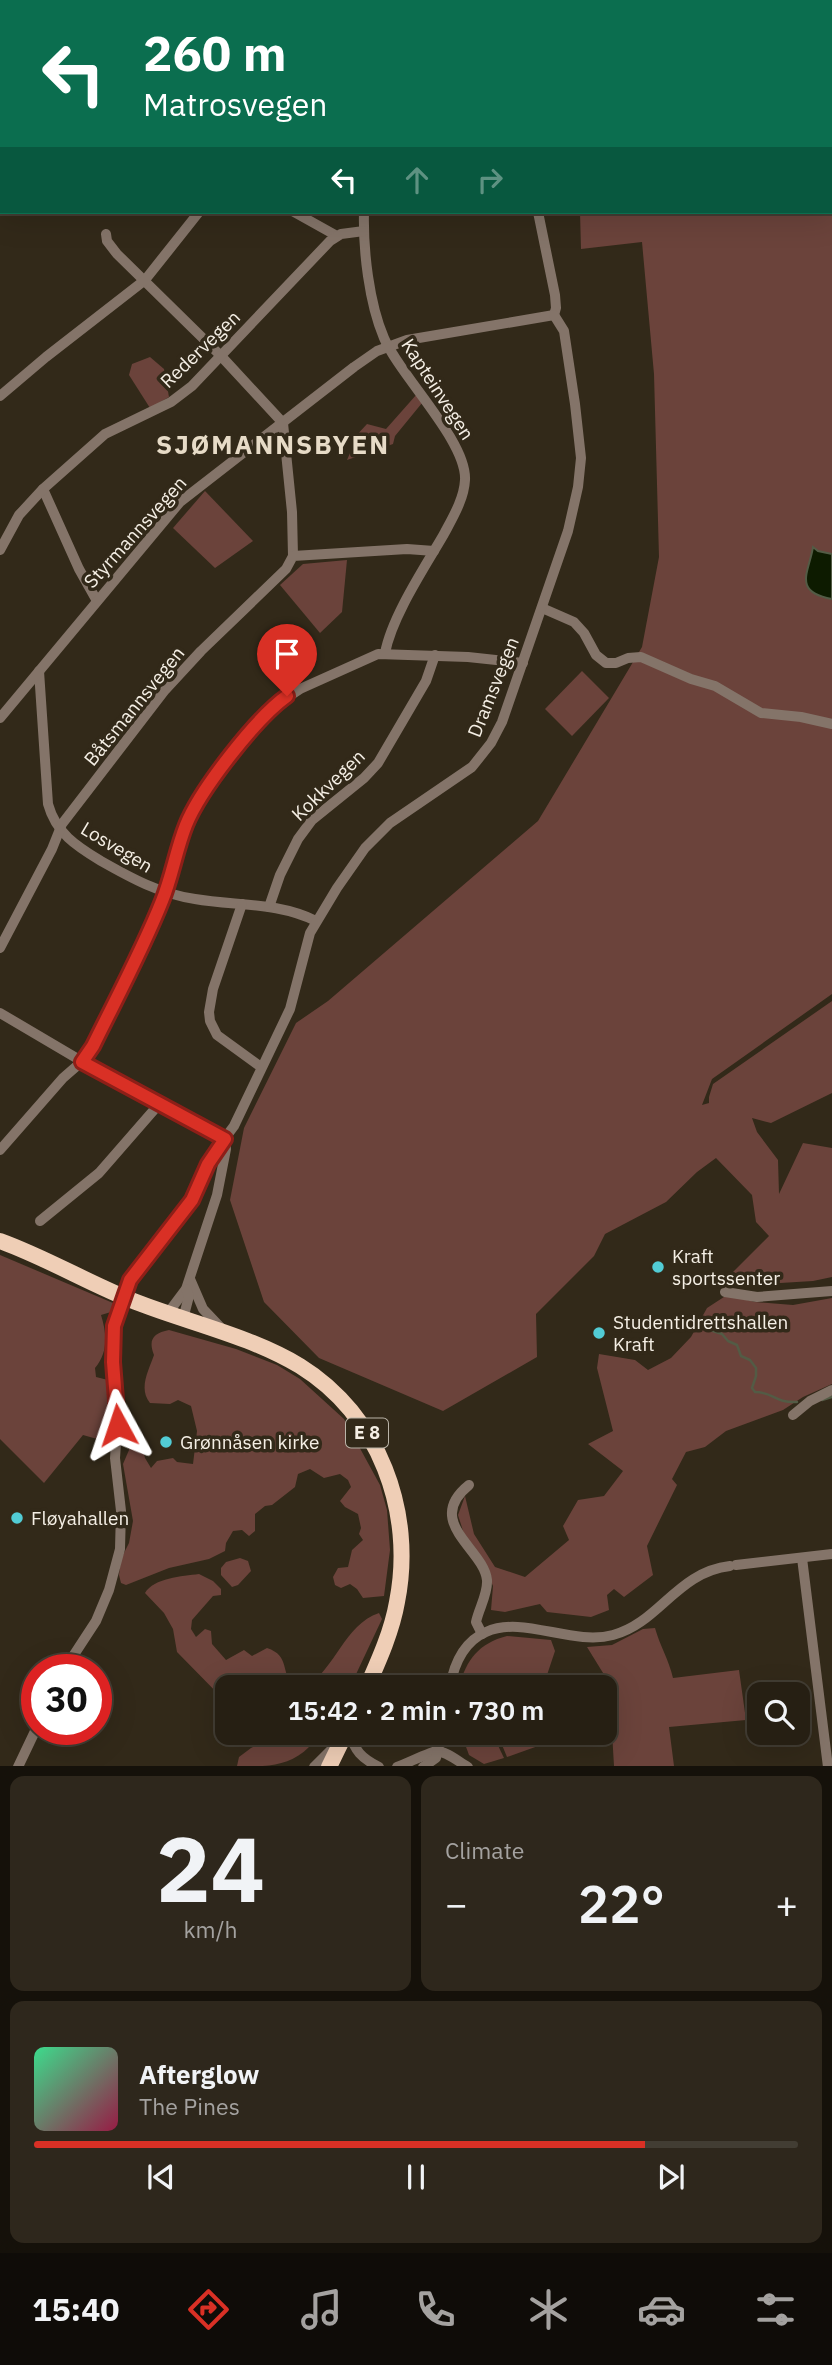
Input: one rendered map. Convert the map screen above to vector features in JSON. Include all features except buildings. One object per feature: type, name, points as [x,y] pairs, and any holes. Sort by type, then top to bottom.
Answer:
[{"type":"highway","name":"E 8","points":[[0,1241],[134,1301],[277,1354],[320,1381],[356,1417],[372,1440],[390,1480],[400,1524],[401,1574],[398,1601],[391,1629],[372,1675]]},
{"type":"highway","points":[[329,1766],[341,1745]]},
{"type":"street","points":[[0,396],[145,280],[197,214]]},
{"type":"street","points":[[298,214],[337,236],[364,231]]},
{"type":"street","name":"Kapteinvegen","points":[[364,214],[373,298],[380,326],[389,346],[456,448],[465,472],[458,508],[393,626],[385,653]]},
{"type":"street","name":"Dramsvegen","points":[[74,1654],[96,1621],[109,1590],[120,1549],[121,1511],[115,1458],[118,1416],[113,1356],[114,1326],[130,1280],[192,1200],[208,1164],[234,1126],[290,1009],[307,940],[350,868],[373,839],[400,815],[463,775],[485,753],[502,722],[574,510],[581,458],[564,331],[554,315],[555,295],[538,214]]},
{"type":"street","points":[[106,234],[109,245],[222,356],[283,423],[292,512],[293,556],[407,549],[434,551]]},
{"type":"street","name":"Redervegen","points":[[0,550],[19,515],[43,489],[105,434],[181,395],[337,236]]},
{"type":"street","name":"Styrmannsvegen","points":[[0,718],[180,502],[354,367],[377,351],[416,338],[554,315]]},
{"type":"street","points":[[43,489],[79,569],[97,601]]},
{"type":"street","name":"Båtsmannsvegen","points":[[0,948],[52,849],[59,829],[165,690],[194,658],[286,569],[293,556]]},
{"type":"street","points":[[542,608],[574,622],[584,633],[598,658],[606,663],[641,657],[691,679],[707,682],[761,713],[801,717],[832,724]]},
{"type":"street","points":[[0,1150],[63,1078],[82,1062],[97,1037],[165,892],[191,814],[221,769],[277,703],[300,689],[370,656],[385,653],[502,659],[523,663]]},
{"type":"street","name":"Kokkvegen","points":[[269,906],[298,838],[312,820],[364,778],[378,762],[426,681],[435,655]]},
{"type":"street","name":"Losvegen","points":[[39,671],[47,793],[51,814],[59,829],[85,852],[144,884],[165,892],[196,900],[269,906],[317,920]]},
{"type":"street","points":[[242,904],[213,989],[210,1021],[217,1035],[261,1067]]},
{"type":"street","points":[[0,1013],[82,1062],[225,1139]]},
{"type":"street","points":[[40,1221],[99,1172],[159,1103]]},
{"type":"street","name":"Dramsvegen","points":[[175,1316],[217,1195],[225,1157],[225,1139]]},
{"type":"street","points":[[188,1284],[203,1309],[227,1334]]},
{"type":"street","name":"Dramsvegen","points":[[175,1316],[189,1296],[188,1284]]},
{"type":"street","points":[[724,1292],[757,1297],[832,1291]]},
{"type":"street","points":[[793,1415],[810,1401],[832,1390]]},
{"type":"street","points":[[469,1485],[457,1498],[453,1520],[457,1532],[485,1574],[486,1586],[476,1622],[482,1634]]},
{"type":"street","points":[[452,1675],[468,1644],[482,1634],[505,1627],[577,1637],[612,1636],[636,1624],[694,1577],[707,1570],[832,1554]]},
{"type":"street","points":[[802,1558],[828,1766]]},
{"type":"street","points":[[18,1766],[28,1745]]},
{"type":"street","points":[[314,1766],[336,1745]]},
{"type":"street","points":[[352,1745],[357,1753],[379,1766]]},
{"type":"street","points":[[423,1766],[436,1758],[439,1745]]},
{"type":"street","points":[[397,1766],[416,1761],[429,1752],[438,1751],[468,1766]]},
{"type":"shaded area","points":[[580,214],[832,214],[832,554],[813,547],[806,580],[812,592],[832,599],[832,994],[712,1079],[702,1105],[709,1103],[713,1084],[832,1001],[832,1093],[771,1123],[752,1118],[757,1132],[778,1160],[779,1194],[803,1143],[832,1148],[832,1277],[764,1284],[733,1272],[769,1236],[756,1222],[752,1195],[716,1158],[666,1202],[605,1234],[594,1256],[536,1314],[537,1357],[443,1411],[319,1358],[264,1302],[230,1200],[244,1128],[296,1023],[328,1001],[538,821],[642,647],[659,557],[654,374],[642,242],[581,249]]},
{"type":"shaded area","points":[[150,357],[164,369],[169,397],[150,408],[129,375],[132,364]]},
{"type":"shaded area","points":[[417,394],[422,403],[395,436],[393,444],[347,460],[354,438],[367,424],[386,429]]},
{"type":"shaded area","points":[[205,491],[253,541],[215,568],[173,528]]},
{"type":"shaded area","points":[[813,547],[832,554],[832,599],[820,596],[807,586]]},
{"type":"shaded area","points":[[347,560],[342,612],[320,633],[280,585],[303,564]]},
{"type":"shaded area","points":[[582,671],[609,698],[572,736],[545,709]]},
{"type":"shaded area","points":[[0,1255],[113,1303],[111,1312],[101,1315],[105,1343],[95,1368],[96,1377],[108,1380],[112,1410],[111,1443],[83,1435],[44,1483],[0,1439]]},
{"type":"shaded area","points":[[727,1295],[755,1302],[793,1305],[832,1298],[832,1384],[803,1397],[783,1410],[726,1431],[705,1447],[686,1452],[672,1479],[677,1485],[647,1546],[653,1575],[624,1597],[614,1589],[607,1595],[609,1610],[591,1617],[547,1612],[540,1604],[505,1612],[491,1610],[493,1586],[482,1561],[465,1537],[458,1515],[465,1496],[474,1534],[495,1567],[525,1577],[569,1540],[563,1526],[578,1500],[604,1496],[623,1471],[588,1444],[613,1431],[597,1368],[599,1354],[635,1360],[648,1370],[671,1358],[691,1337],[707,1308]]},
{"type":"shaded area","points":[[169,1330],[236,1349],[277,1365],[300,1379],[344,1419],[380,1485],[387,1510],[390,1550],[384,1596],[363,1598],[350,1584],[341,1588],[335,1585],[333,1577],[338,1568],[348,1567],[352,1550],[363,1540],[359,1534],[361,1528],[358,1514],[340,1501],[351,1487],[348,1480],[340,1474],[324,1478],[310,1469],[298,1474],[295,1487],[255,1514],[255,1531],[249,1536],[242,1530],[233,1531],[225,1551],[209,1559],[169,1568],[126,1585],[121,1583],[121,1559],[129,1543],[133,1521],[123,1464],[129,1450],[131,1431],[138,1431],[145,1458],[151,1468],[157,1461],[173,1458],[177,1462],[193,1464],[197,1431],[191,1406],[178,1400],[170,1404],[150,1403],[145,1391],[154,1355],[153,1338]]},
{"type":"shaded area","points":[[240,1558],[248,1561],[251,1571],[238,1585],[232,1587],[221,1575],[221,1568],[226,1562]]},
{"type":"shaded area","points":[[199,1574],[213,1581],[221,1589],[221,1595],[213,1596],[192,1620],[191,1629],[196,1637],[205,1629],[211,1631],[212,1644],[226,1660],[244,1650],[252,1656],[267,1648],[282,1660],[287,1675],[215,1675],[215,1691],[177,1652],[173,1629],[164,1613],[145,1593],[155,1584]]},
{"type":"shaded area","points":[[379,1613],[382,1619],[356,1675],[320,1675],[348,1637],[367,1619]]},
{"type":"shaded area","points":[[655,1628],[673,1678],[739,1670],[746,1720],[669,1727],[674,1766],[614,1766],[613,1745],[617,1745],[617,1675],[604,1675],[587,1647],[612,1645],[643,1629]]},
{"type":"shaded area","points":[[507,1636],[551,1640],[555,1651],[547,1675],[464,1675],[475,1654],[497,1639]]},
{"type":"shaded area","points":[[257,1745],[309,1747],[285,1762],[266,1766],[237,1766],[239,1757]]},
{"type":"shaded area","points":[[465,1745],[498,1745],[504,1758],[484,1764],[469,1755]]},
{"type":"shaded area","points":[[502,1745],[538,1745],[538,1746],[507,1757]]},
{"type":"waterway","points":[[705,1321],[710,1330],[722,1334],[737,1345],[741,1356],[750,1360],[756,1368],[752,1388],[755,1392],[783,1401],[797,1402]]},
{"type":"waterway","points":[[822,1400],[832,1397]]},
{"type":"place","name":"Kraft sportssenter","points":[[658,1267]]},
{"type":"place","name":"Studentidrettshallen Kraft","points":[[599,1333]]},
{"type":"place","name":"Grønnåsen kirke","points":[[166,1442]]},
{"type":"place","name":"Fløyahallen","points":[[17,1518]]},
{"type":"district","name":"SJØMANNSBYEN","points":[[273,445]]},
{"type":"route","points":[[118,1425],[114,1389],[114,1326],[130,1280],[192,1200],[208,1164],[225,1139],[82,1062],[93,1046],[162,902],[191,814],[255,726],[271,708],[287,696]]}]
